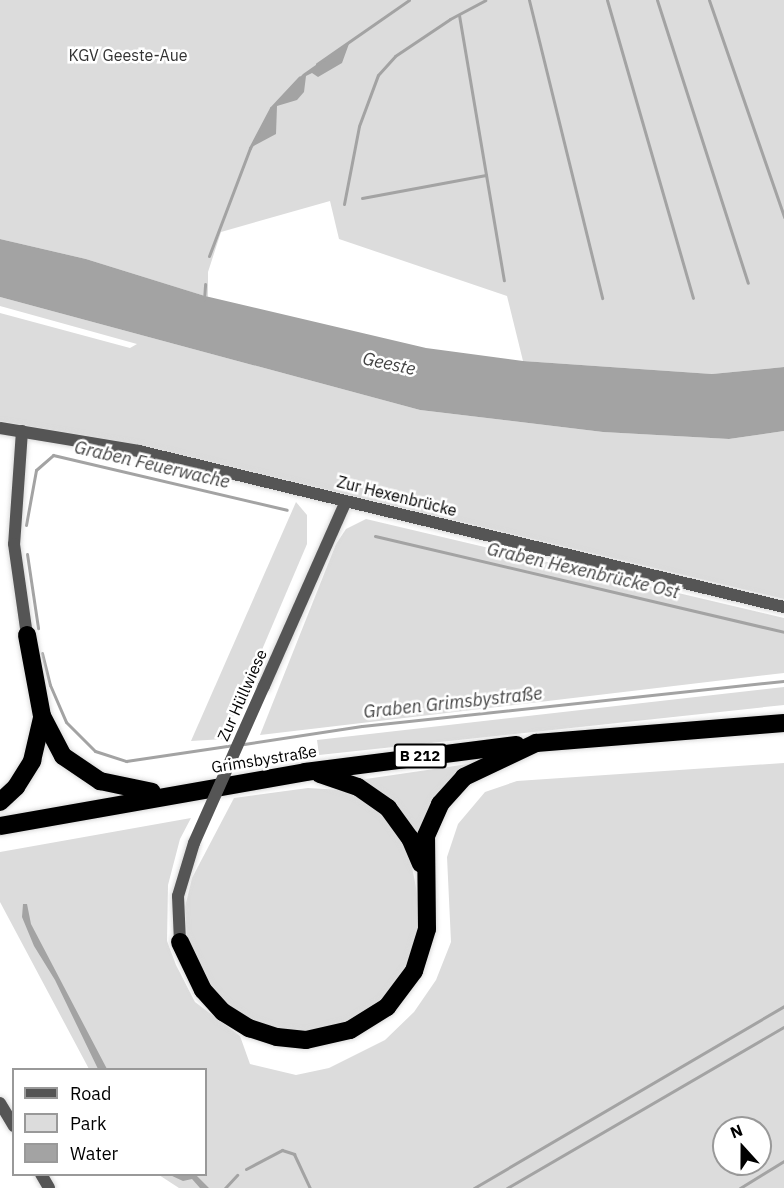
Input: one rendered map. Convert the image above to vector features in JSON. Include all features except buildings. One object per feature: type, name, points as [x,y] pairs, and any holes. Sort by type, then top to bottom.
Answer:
[{"type":"highway","points":[[27,635],[42,716],[63,756],[86,775],[114,786],[165,795]]},
{"type":"highway","points":[[0,802],[16,787],[32,761],[42,716]]},
{"type":"highway","name":"B 212","points":[[536,743],[784,723]]},
{"type":"highway","points":[[180,942],[203,990],[236,1020],[284,1038],[336,1035],[381,1011],[414,971],[427,929],[423,872],[426,836],[431,819],[451,789],[479,768],[536,743]]},
{"type":"highway","name":"Grimsbystraße","points":[[0,826],[305,772],[536,743]]},
{"type":"highway","points":[[305,772],[341,779],[381,802],[410,838],[423,872]]},
{"type":"street","name":"Zur Hexenbrücke","points":[[0,429],[22,430],[139,451],[784,607]]},
{"type":"street","points":[[22,430],[14,544],[27,635]]},
{"type":"street","name":"Zur Hüllwiese","points":[[180,942],[178,896],[194,843],[346,501]]},
{"type":"street","points":[[0,1103],[12,1123]]},
{"type":"green space","name":"KGV Geeste-Aue","points":[[0,0],[784,0],[784,367],[712,374],[523,361],[507,296],[339,239],[330,201],[221,232],[208,272],[208,297],[86,259],[0,239]]},
{"type":"green space","points":[[0,297],[420,410],[603,432],[729,439],[784,431],[784,599],[141,445],[0,421],[0,313],[130,348],[137,344],[0,306]]},
{"type":"green space","points":[[296,502],[307,515],[307,544],[224,739],[191,741]]},
{"type":"green space","points":[[366,519],[784,618],[784,673],[260,735],[336,544],[346,529]]},
{"type":"green space","points":[[784,687],[784,705],[319,755],[317,740]]},
{"type":"green space","points":[[475,763],[439,793],[428,809],[419,844],[352,781]]},
{"type":"green space","points":[[784,763],[784,1188],[179,1188],[161,1176],[207,1176],[207,1068],[88,1068],[0,902],[0,852],[191,818],[180,839],[168,885],[167,941],[176,965],[195,1002],[240,1036],[250,1064],[296,1075],[329,1068],[385,1040],[414,1012],[436,980],[451,942],[447,857],[458,824],[485,792],[517,781]]},
{"type":"green space","points":[[308,788],[342,790],[369,802],[395,824],[408,848],[420,910],[419,939],[409,970],[391,995],[358,1021],[315,1033],[283,1032],[256,1025],[226,1007],[188,954],[185,907],[192,878],[234,798]]},
{"type":"water","points":[[350,41],[342,63],[318,77],[312,73],[306,76],[304,92],[297,100],[277,106],[276,134],[250,148],[271,108],[303,74]]},
{"type":"water","name":"Geeste","points":[[0,239],[86,259],[205,296],[426,348],[523,361],[712,374],[784,367],[784,431],[729,439],[603,432],[420,410],[0,297]]},
{"type":"water","points":[[23,904],[27,904],[31,924],[106,1068],[98,1068],[55,980],[34,946],[22,917]]},
{"type":"water","points":[[172,1176],[197,1176],[209,1188],[200,1188],[192,1179],[183,1181]]},
{"type":"waterway","points":[[317,64],[409,0]]},
{"type":"waterway","points":[[344,204],[359,126],[378,75],[395,56],[450,19],[485,0]]},
{"type":"waterway","points":[[529,0],[602,298]]},
{"type":"waterway","points":[[607,0],[693,298]]},
{"type":"waterway","points":[[657,0],[748,283]]},
{"type":"waterway","points":[[709,0],[784,217]]},
{"type":"waterway","points":[[459,15],[504,280]]},
{"type":"waterway","points":[[209,256],[250,148],[271,108],[300,77]]},
{"type":"waterway","points":[[362,198],[486,175]]},
{"type":"waterway","points":[[204,300],[205,284]]},
{"type":"waterway","name":"Graben Feuerwache","points":[[26,525],[36,470],[53,455],[287,510]]},
{"type":"waterway","name":"Graben Hexenbrücke Ost","points":[[375,536],[784,632]]},
{"type":"waterway","name":"Graben Feuerwache","points":[[27,554],[38,628]]},
{"type":"waterway","name":"Graben Feuerwache","points":[[42,653],[50,685],[66,722],[95,751],[126,761],[234,745]]},
{"type":"waterway","name":"Graben Grimsbystraße","points":[[244,744],[362,726],[784,681]]},
{"type":"waterway","points":[[474,1188],[784,1006]]},
{"type":"waterway","points":[[507,1188],[784,1027]]},
{"type":"waterway","points":[[246,1169],[282,1150],[294,1154],[310,1188]]},
{"type":"waterway","points":[[740,1188],[784,1161]]},
{"type":"waterway","points":[[225,1188],[237,1175]]}]
